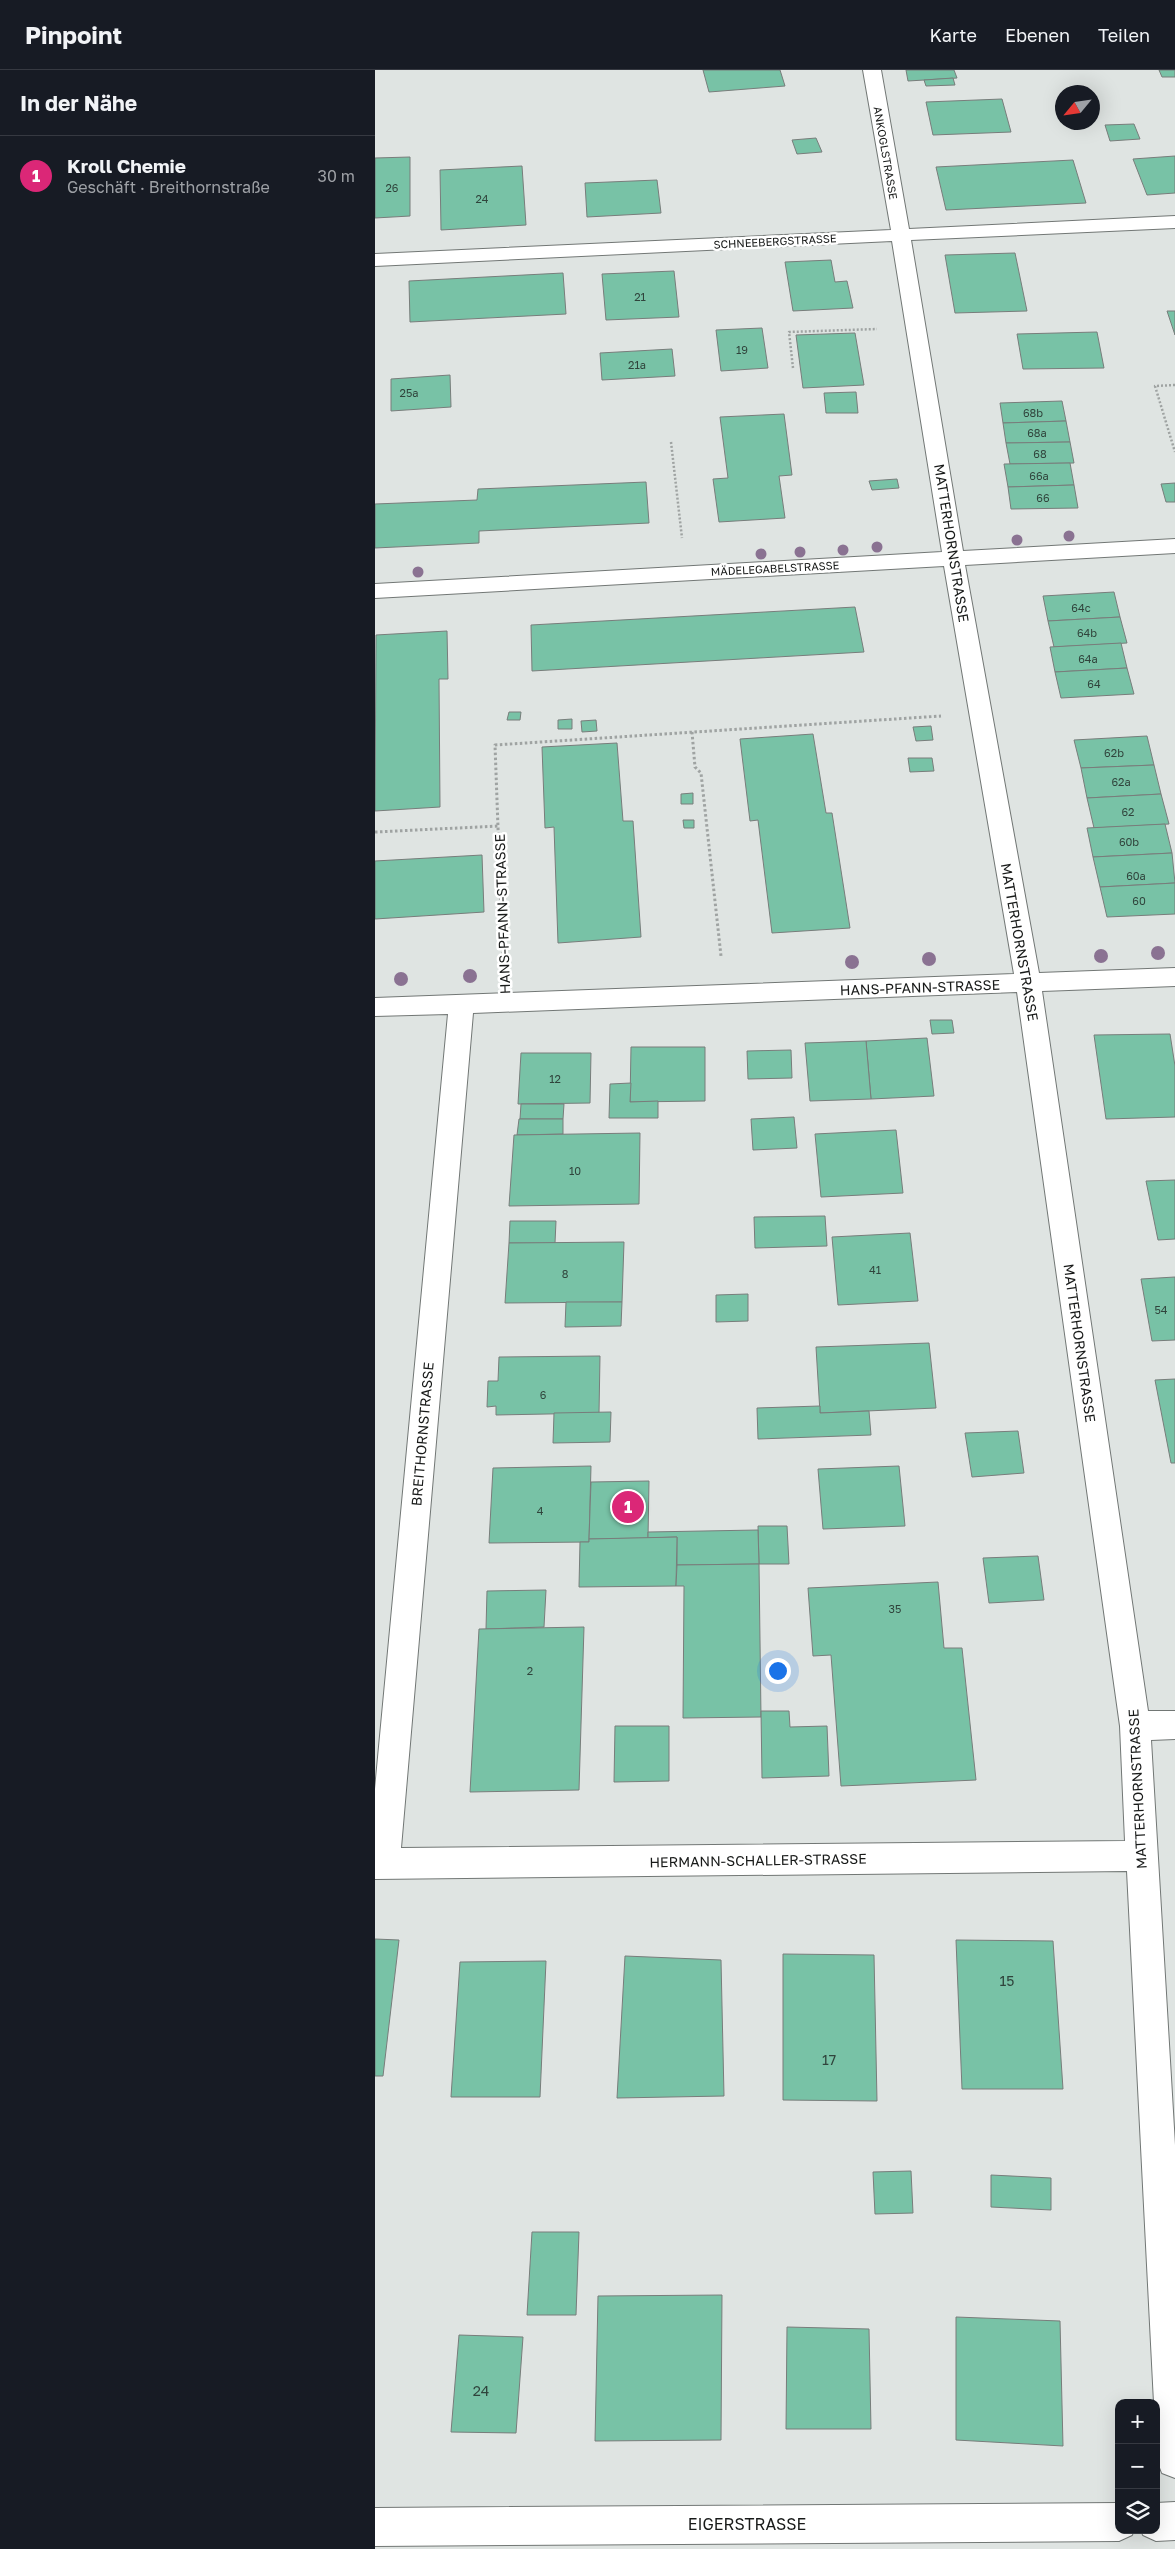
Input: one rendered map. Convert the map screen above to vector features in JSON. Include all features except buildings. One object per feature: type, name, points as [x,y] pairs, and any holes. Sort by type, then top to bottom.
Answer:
[{"type":"street","name":"ANKOGLSTRASSE","points":[[872,70],[900,235]]},
{"type":"street","name":"SCHNEEBERGSTRASSE","points":[[375,260],[1175,222]]},
{"type":"street","name":"MATTERHORNSTRASSE","points":[[900,235],[917,328],[953,558],[1028,983],[1135,1726],[1140,1856],[1175,2460]]},
{"type":"street","name":"MÄDELEGABELSTRASSE","points":[[375,591],[1175,546]]},
{"type":"street","name":"HANS-PFANN-STRASSE","points":[[375,1007],[1175,977]]},
{"type":"street","name":"BREITHORNSTRASSE","points":[[380,1864],[461,1005]]},
{"type":"street","points":[[1135,1726],[1175,1725]]},
{"type":"street","name":"HERMANN-SCHALLER-STRASSE","points":[[380,1864],[1140,1856]]},
{"type":"street","points":[[1160,2522],[1175,2521]]},
{"type":"street","name":"EIGERSTRASSE","points":[[375,2527],[1115,2522]]},
{"type":"path","points":[[793,368],[789,332],[917,328]]},
{"type":"path","points":[[1175,385],[1155,386],[1175,452]]},
{"type":"path","points":[[671,442],[686,573]]},
{"type":"path","points":[[724,994],[701,773],[695,767],[692,732],[981,714]]},
{"type":"path","name":"HANS-PFANN-STRASSE","points":[[504,1003],[495,745],[692,732]]},
{"type":"path","name":"HANS-PFANN-STRASSE","points":[[375,832],[499,826]]},
{"type":"place","name":"Kroll Chemie","points":[[628,1507]]}]
